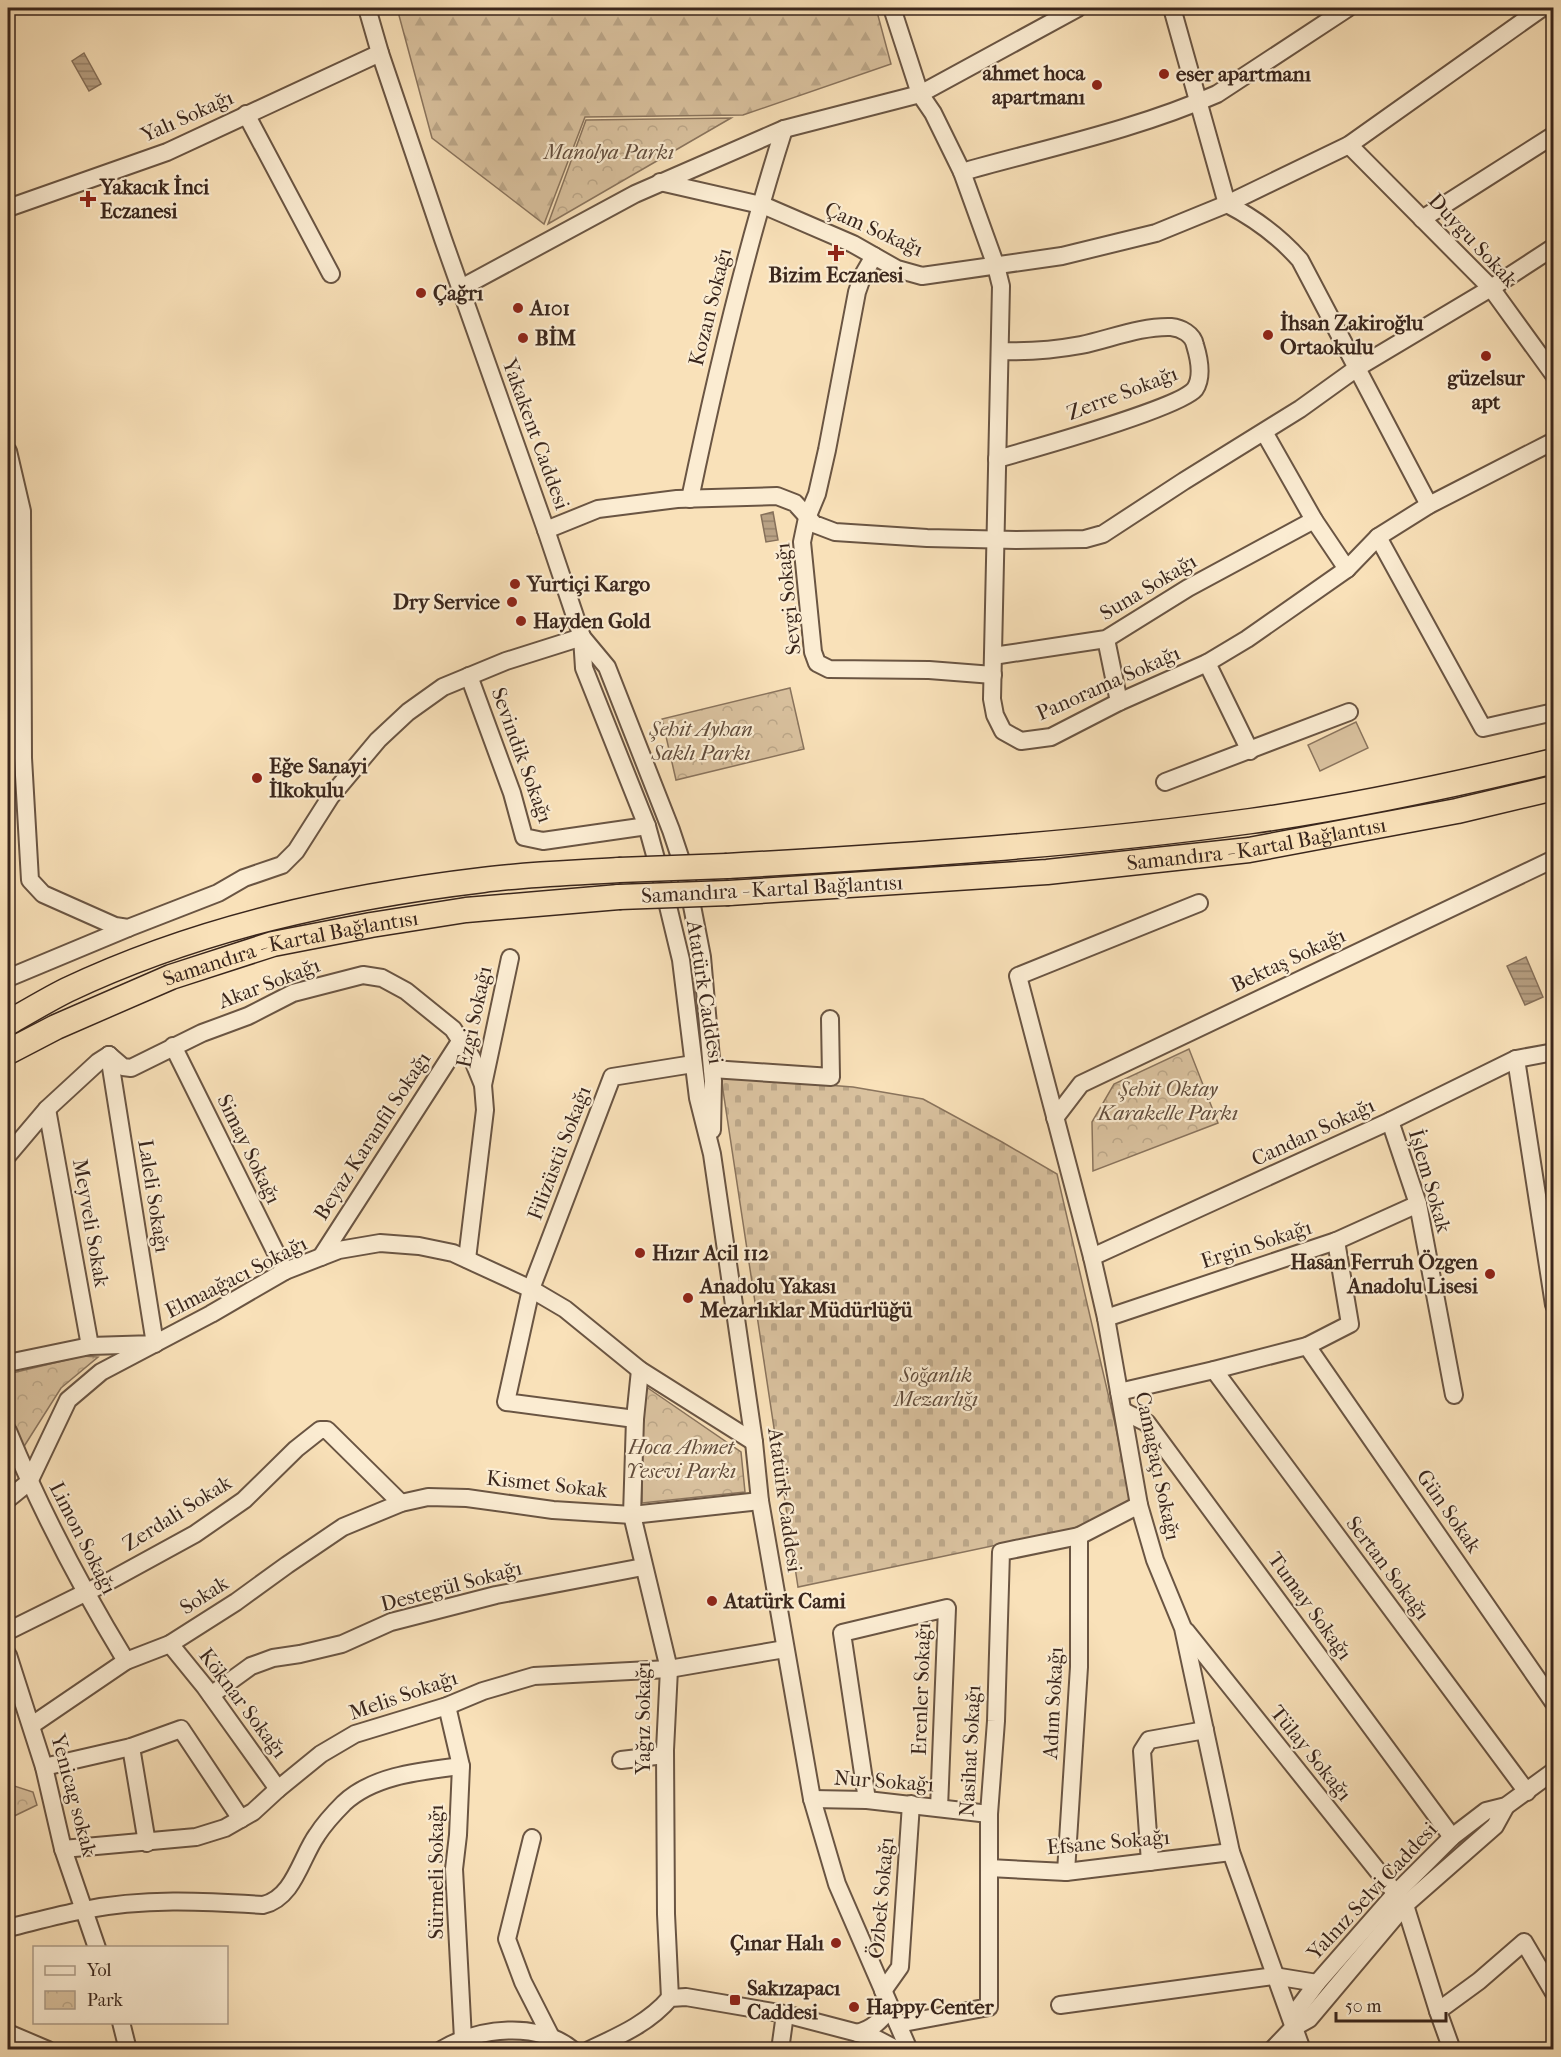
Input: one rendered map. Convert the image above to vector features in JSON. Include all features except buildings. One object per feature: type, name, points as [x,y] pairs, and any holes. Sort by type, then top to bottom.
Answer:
[{"type":"highway","name":"Samandıra - Kartal Bağlantısı","points":[[8,1023],[67,990],[172,947],[270,918],[367,896],[485,879],[868,858],[1130,836],[1230,824],[1401,795],[1554,761]]},
{"type":"highway","name":"Samandıra - Kartal Bağlantısı","points":[[8,1052],[56,1027],[171,977],[273,944],[371,925],[466,910],[619,897],[729,893],[1024,874],[1249,850],[1457,811],[1554,788]]},
{"type":"street","name":"Yakakent Caddesi","points":[[367,8],[380,53],[582,637]]},
{"type":"street","name":"Panorama Sokağı","points":[[892,8],[920,94],[933,113],[962,172],[1001,285],[992,699],[995,715],[1003,731],[1021,741],[1050,737],[1119,702],[1207,663],[1247,639],[1347,569],[1378,537],[1429,505],[1554,441]]},
{"type":"street","points":[[461,288],[634,194],[784,129],[920,94],[1078,8]]},
{"type":"street","points":[[1172,8],[1227,204],[1264,227],[1300,260],[1429,505]]},
{"type":"street","points":[[962,172],[1104,134],[1217,94],[1348,8]]},
{"type":"street","name":"Çam Sokağı","points":[[660,183],[760,204],[853,244],[897,269],[922,276],[1062,256],[1156,234],[1227,204],[1349,145],[1542,8]]},
{"type":"street","name":"Yalı Sokağı","points":[[8,208],[166,152],[380,53]]},
{"type":"street","points":[[246,114],[331,274]]},
{"type":"street","name":"Kozan Sokağı","points":[[690,499],[729,322],[760,204],[784,129]]},
{"type":"street","points":[[1422,219],[1554,135]]},
{"type":"street","name":"Duygu Sokak","points":[[1349,145],[1491,288],[1553,373]]},
{"type":"street","points":[[546,530],[598,509],[690,499],[777,496],[795,504],[814,524],[834,532],[996,540],[1085,539],[1103,534],[1264,432],[1357,368],[1491,288],[1554,247]]},
{"type":"street","name":"Sevgi Sokağı","points":[[874,256],[863,275],[857,292],[827,450],[817,494],[807,518],[802,542],[813,652],[818,663],[829,669],[929,670],[993,675]]},
{"type":"street","name":"Zerre Sokağı","points":[[997,459],[1162,406],[1194,391],[1199,381],[1199,361],[1195,341],[1187,332],[1173,327],[1032,352],[1000,351]]},
{"type":"street","points":[[1264,432],[1314,520],[1347,569]]},
{"type":"street","points":[[8,451],[13,495],[22,511],[23,758],[30,880],[44,894],[96,919],[128,928]]},
{"type":"street","name":"Suna Sokağı","points":[[993,656],[1106,639],[1188,588],[1314,520]]},
{"type":"street","points":[[1378,537],[1483,728],[1554,712]]},
{"type":"street","points":[[8,978],[218,893],[244,878],[282,865],[296,851],[331,796],[378,740],[408,712],[443,687],[506,661],[582,637]]},
{"type":"street","name":"Atatürk Caddesi","points":[[582,637],[584,668],[647,826],[681,960],[693,1064],[698,1098],[712,1154],[754,1442],[760,1501],[812,1799],[837,1884],[909,2049]]},
{"type":"street","name":"Atatürk Caddesi","points":[[582,637],[608,667],[686,875],[702,957],[712,1069],[712,1154]]},
{"type":"street","points":[[1106,639],[1119,702]]},
{"type":"street","points":[[1207,663],[1250,751]]},
{"type":"street","name":"Sevindik Sokağı","points":[[469,676],[512,793],[524,837],[543,841],[647,826]]},
{"type":"street","points":[[1165,782],[1349,712]]},
{"type":"street","name":"Bektaş Sokağı","points":[[1055,1118],[1081,1084],[1554,859]]},
{"type":"street","name":"Camağaçı Sokağı","points":[[1199,903],[1018,976],[1106,1318],[1139,1505],[1155,1560],[1183,1628],[1231,1852],[1302,2049]]},
{"type":"street","name":"Ezgi Sokağı","points":[[483,1085],[510,958]]},
{"type":"street","name":"Akar Sokağı","points":[[109,1055],[123,1067],[131,1068],[173,1046],[248,1016],[293,993],[363,975],[382,978],[406,992],[453,1029],[472,1058],[483,1085],[485,1110],[467,1259]]},
{"type":"street","points":[[712,1069],[831,1077],[830,1019]]},
{"type":"street","name":"Beyaz Karanfil Sokağı","points":[[321,1257],[461,1040]]},
{"type":"street","name":"Simay Sokağı","points":[[173,1046],[285,1271]]},
{"type":"street","name":"Candan Sokağı","points":[[1092,1257],[1390,1121],[1516,1059],[1554,1052]]},
{"type":"street","points":[[8,1155],[47,1109],[109,1055]]},
{"type":"street","name":"Laleli Sokağı","points":[[109,1055],[155,1344]]},
{"type":"street","points":[[1516,1059],[1554,1305]]},
{"type":"street","name":"Filizüstü Sokağı","points":[[531,1289],[612,1077],[693,1064]]},
{"type":"street","name":"Meyveli Sokak","points":[[47,1109],[90,1346]]},
{"type":"street","name":"İşlem Sokak","points":[[1390,1121],[1418,1204],[1454,1395]]},
{"type":"street","name":"Ergin Sokağı","points":[[1106,1318],[1336,1241],[1418,1204]]},
{"type":"street","points":[[1119,1392],[1306,1346],[1350,1324],[1336,1241]]},
{"type":"street","name":"Elmaağacı Sokağı","points":[[8,1499],[29,1482],[68,1401],[101,1372],[212,1314],[285,1271],[339,1250],[380,1243],[419,1246],[453,1253],[531,1289],[565,1309],[640,1370],[754,1442]]},
{"type":"street","points":[[531,1289],[506,1402],[635,1419]]},
{"type":"street","points":[[8,1363],[90,1346],[155,1344]]},
{"type":"street","name":"Gün Sokak","points":[[1306,1346],[1554,1703]]},
{"type":"street","name":"Yağız Sokağı","points":[[640,1370],[635,1419],[632,1515],[669,1669],[665,1755],[666,1914],[670,1998]]},
{"type":"street","name":"Sertan Sokağı","points":[[1214,1370],[1527,1792]]},
{"type":"street","name":"Tumay Sokağı","points":[[1123,1411],[1147,1423],[1452,1837]]},
{"type":"street","name":"Zerdali Sokak","points":[[8,1630],[84,1593],[195,1533],[244,1500],[296,1449],[320,1430],[327,1430],[401,1503]]},
{"type":"street","name":"Limon Sokağı","points":[[8,1431],[29,1482],[84,1593],[126,1661]]},
{"type":"street","name":"Kismet Sokak","points":[[401,1503],[428,1497],[467,1498],[553,1510],[632,1515],[760,1501]]},
{"type":"street","name":"Sokak","points":[[32,1725],[126,1661],[170,1644],[236,1602],[343,1527],[401,1503]]},
{"type":"street","name":"Nasihat Sokağı","points":[[894,2016],[989,2007],[988,1814],[996,1721],[1001,1552],[1079,1536],[1139,1505]]},
{"type":"street","name":"Adım Sokağı","points":[[1066,1872],[1079,1667],[1079,1536]]},
{"type":"street","name":"Destegül Sokağı","points":[[211,1695],[251,1666],[273,1658],[342,1644],[391,1622],[496,1595],[643,1567]]},
{"type":"street","name":"Erenler Sokağı","points":[[867,1800],[843,1634],[947,1608],[939,1808]]},
{"type":"street","name":"Tülay Sokağı","points":[[1183,1628],[1400,1900]]},
{"type":"street","name":"Köknar Sokağı","points":[[170,1644],[211,1695],[278,1789]]},
{"type":"street","name":"Melis Sokağı","points":[[63,1849],[196,1837],[225,1828],[253,1812],[321,1754],[355,1734],[534,1676],[669,1669],[785,1649]]},
{"type":"street","name":"Yenicag sokak","points":[[8,1655],[44,1767],[63,1849],[97,1946]]},
{"type":"street","name":"Sürmeli Sokağı","points":[[447,1706],[458,1748],[460,1766],[458,1835],[454,1869],[463,2039]]},
{"type":"street","points":[[44,1767],[131,1748],[181,1729],[241,1819]]},
{"type":"street","points":[[1150,1862],[1143,1747],[1145,1743],[1153,1739],[1205,1730]]},
{"type":"street","points":[[131,1748],[147,1843]]},
{"type":"street","points":[[621,1760],[665,1755]]},
{"type":"street","points":[[8,1928],[85,1910],[138,1903],[196,1901],[263,1905],[272,1903],[281,1897],[317,1835],[344,1803],[360,1791],[392,1778],[460,1766]]},
{"type":"street","name":"Yalnız Selvi Caddesi","points":[[1272,2049],[1293,2028],[1310,2019],[1400,1900],[1452,1837],[1486,1811],[1506,1806],[1554,1771]]},
{"type":"street","name":"Nur Sokağı","points":[[812,1799],[867,1800],[988,1814]]},
{"type":"street","name":"Özbek Sokağı","points":[[883,1991],[900,1967],[910,1804]]},
{"type":"street","name":"Yalnız Selvi Caddesi","points":[[1293,2028],[1297,2010],[1317,1983],[1400,1900],[1495,1826],[1506,1806]]},
{"type":"street","points":[[532,1838],[524,1862],[507,1939],[523,1982],[550,2035]]},
{"type":"street","name":"Efsane Sokağı","points":[[989,1868],[1066,1872],[1231,1852]]},
{"type":"street","points":[[1400,1900],[1452,2049]]},
{"type":"street","points":[[1438,2011],[1473,1986],[1524,1942],[1551,1982]]},
{"type":"street","points":[[1060,2005],[1274,1976],[1317,1983]]},
{"type":"street","points":[[589,2049],[639,2025],[660,2010],[670,1998],[686,1997],[785,2014],[873,2037],[898,2049]]},
{"type":"street","points":[[780,2049],[785,2014]]},
{"type":"street","points":[[857,2033],[868,2030],[880,2021],[894,2016]]},
{"type":"street","points":[[122,2024],[128,2049]]},
{"type":"street","points":[[441,2049],[463,2039],[504,2031],[550,2035],[573,2049]]},
{"type":"street","points":[[8,2033],[48,2049]]},
{"type":"green space","points":[[397,8],[876,8],[891,64],[743,115],[585,117],[544,224],[432,138]]},
{"type":"green space","name":"Manolya Parkı","points":[[731,118],[548,224],[586,120]]},
{"type":"green space","name":"Şehit Ayhan Saklı Parkı","points":[[790,688],[804,749],[676,780],[662,719]]},
{"type":"green space","points":[[1356,722],[1368,748],[1320,771],[1308,745]]},
{"type":"green space","name":"Şehit Oktay Karakelle Parkı","points":[[1189,1049],[1218,1123],[1093,1171],[1092,1122],[1114,1084]]},
{"type":"green space","name":"Soğanlık Mezarlığı","points":[[721,1077],[853,1087],[923,1099],[1057,1174],[1116,1428],[1130,1499],[1119,1514],[1073,1529],[798,1587]]},
{"type":"green space","points":[[83,1356],[98,1357],[61,1388],[23,1448],[8,1411],[8,1374]]},
{"type":"green space","name":"Hoca Ahmet Yesevi Parkı","points":[[642,1384],[741,1452],[745,1492],[642,1503]]},
{"type":"green space","points":[[8,1771],[14,1786],[33,1792],[37,1805],[8,1819]]},
{"type":"shaded area","points":[[84,53],[101,84],[89,91],[72,61]]},
{"type":"shaded area","points":[[773,512],[778,540],[766,542],[761,515]]},
{"type":"shaded area","points":[[1526,957],[1543,997],[1525,1005],[1507,966]]},
{"type":"place","name":"eser apartmanı","points":[[1164,74]]},
{"type":"place","name":"ahmet hoca apartmanı","points":[[1097,85]]},
{"type":"place","name":"Yakacık İnci Eczanesi","points":[[88,199]]},
{"type":"place","name":"Bizim Eczanesi","points":[[836,253]]},
{"type":"place","name":"Çağrı","points":[[421,293]]},
{"type":"place","name":"A101","points":[[518,308]]},
{"type":"place","name":"İhsan Zakiroğlu Ortaokulu","points":[[1268,335]]},
{"type":"place","name":"BİM","points":[[523,338]]},
{"type":"place","name":"güzelsur apt","points":[[1486,356]]},
{"type":"place","name":"Yurtiçi Kargo","points":[[515,584]]},
{"type":"place","name":"Dry Service","points":[[512,602]]},
{"type":"place","name":"Hayden Gold","points":[[521,621]]},
{"type":"place","name":"Eğe Sanayi İlkokulu","points":[[257,778]]},
{"type":"place","name":"Hızır Acil 112","points":[[640,1253]]},
{"type":"place","name":"Hasan Ferruh Özgen Anadolu Lisesi","points":[[1490,1274]]},
{"type":"place","name":"Anadolu Yakası Mezarlıklar Müdürlüğü","points":[[688,1298]]},
{"type":"place","name":"Atatürk Cami","points":[[712,1601]]},
{"type":"place","name":"Çınar Halı","points":[[836,1943]]},
{"type":"place","name":"Sakızapacı Caddesi","points":[[735,2000]]},
{"type":"place","name":"Happy Center","points":[[854,2007]]}]
